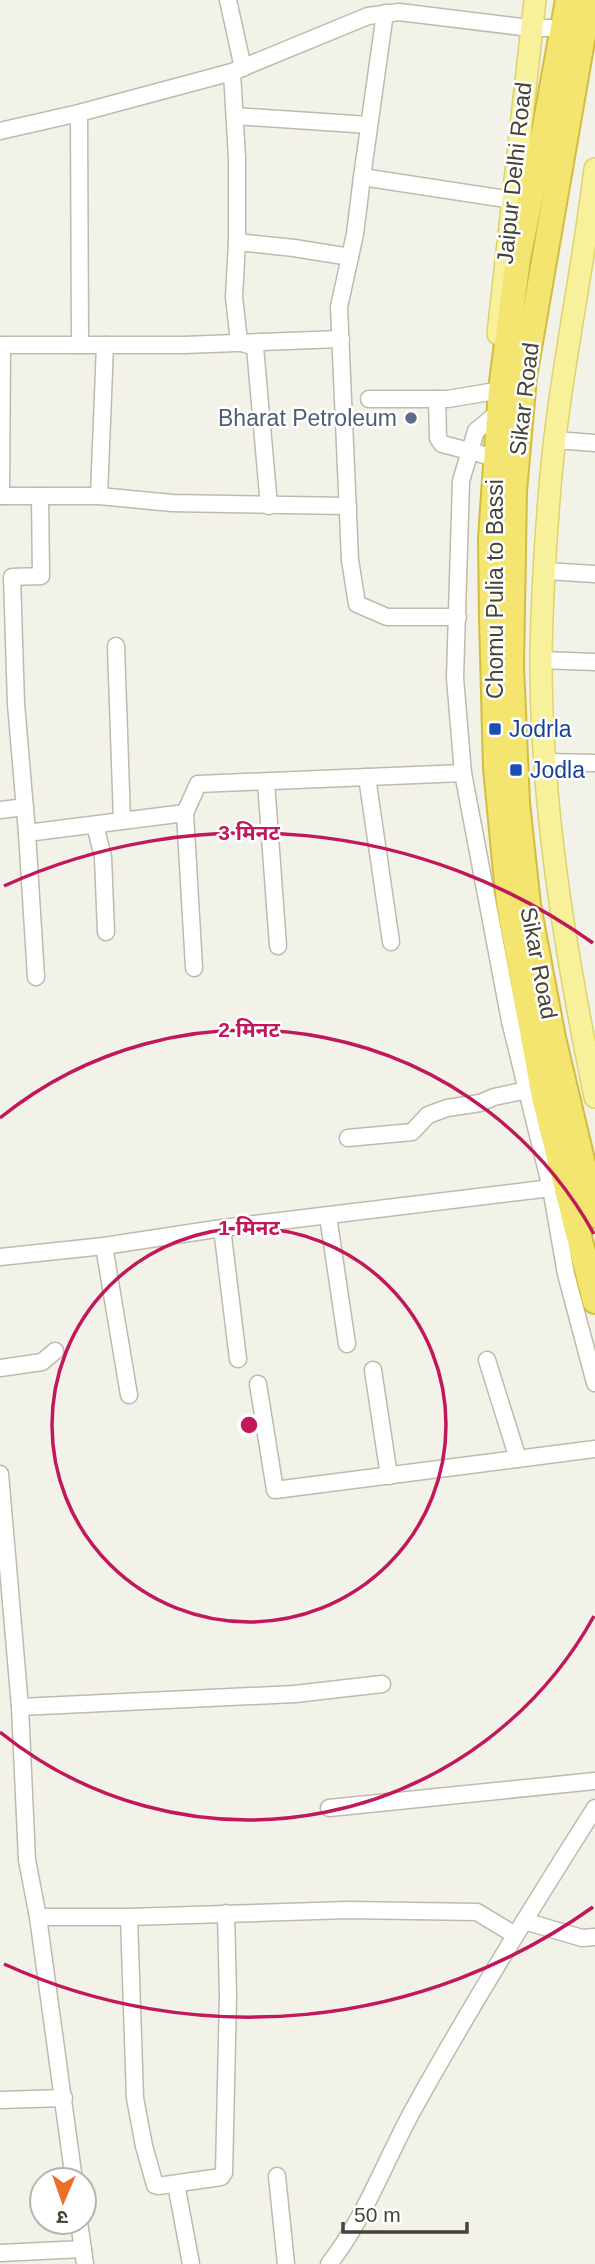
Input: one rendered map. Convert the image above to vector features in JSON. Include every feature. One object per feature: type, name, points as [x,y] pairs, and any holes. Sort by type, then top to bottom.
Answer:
[{"type":"highway","name":"Chomu Pulia to Bassi","points":[[568,0],[518,258],[500,400],[491,539],[496,768],[509,903],[544,1097],[595,1301]]},
{"type":"highway","name":"Sikar Road","points":[[590,0],[524,377],[514,491],[511,666],[517,803],[528,905],[553,1038],[595,1215]]},
{"type":"main road","name":"Jaipur Delhi Road","points":[[507,342],[500,337],[497,328],[535,0]]},
{"type":"main road","points":[[595,169],[590,237],[555,440],[549,498],[542,660],[545,762],[562,921],[595,1097]]},
{"type":"street","points":[[228,0],[237,70],[234,116],[237,242],[234,298],[239,342]]},
{"type":"street","points":[[0,131],[79,113],[237,70],[369,8],[386,13],[564,28]]},
{"type":"street","points":[[386,13],[350,257],[339,307],[350,560],[357,604],[387,617],[458,617]]},
{"type":"street","points":[[79,113],[80,345]]},
{"type":"street","points":[[234,116],[369,125]]},
{"type":"street","points":[[362,177],[512,200]]},
{"type":"street","points":[[237,242],[350,257]]},
{"type":"street","points":[[341,339],[2,345],[1,496],[99,496],[172,503],[348,506]]},
{"type":"street","points":[[239,342],[255,347],[269,506]]},
{"type":"street","points":[[99,496],[105,345]]},
{"type":"street","points":[[369,399],[500,400]]},
{"type":"street","points":[[438,399],[438,438],[442,444],[496,458]]},
{"type":"street","points":[[500,400],[476,431],[461,481],[455,678],[463,773],[510,1021],[551,1188],[566,1274],[595,1383]]},
{"type":"street","points":[[555,440],[595,443]]},
{"type":"street","points":[[36,977],[12,648],[12,577],[41,576],[40,496]]},
{"type":"street","points":[[546,571],[595,574]]},
{"type":"street","points":[[116,646],[122,821]]},
{"type":"street","points":[[542,660],[595,662]]},
{"type":"street","points":[[545,762],[595,763]]},
{"type":"street","points":[[194,968],[185,813],[198,784],[463,773]]},
{"type":"street","points":[[367,777],[391,942]]},
{"type":"street","points":[[266,782],[278,946]]},
{"type":"street","points":[[0,810],[25,807]]},
{"type":"street","points":[[27,833],[185,813]]},
{"type":"street","points":[[94,825],[103,857],[106,932]]},
{"type":"street","points":[[348,1138],[412,1132],[428,1115],[447,1108],[480,1103],[527,1090]]},
{"type":"street","points":[[0,1257],[551,1188]]},
{"type":"street","points":[[328,1216],[347,1344]]},
{"type":"street","points":[[222,1228],[238,1359]]},
{"type":"street","points":[[104,1246],[129,1395]]},
{"type":"street","points":[[0,1368],[42,1363],[55,1351]]},
{"type":"street","points":[[488,1360],[518,1459]]},
{"type":"street","points":[[373,1370],[388,1476]]},
{"type":"street","points":[[258,1384],[275,1490],[595,1449]]},
{"type":"street","points":[[0,1474],[3,1555],[20,1707],[27,1860],[38,1917],[72,2166]]},
{"type":"street","points":[[20,1707],[295,1694],[382,1684]]},
{"type":"street","points":[[329,1808],[595,1781]]},
{"type":"street","points":[[329,2264],[346,2243],[412,2111],[519,1928],[595,1808]]},
{"type":"street","points":[[38,1917],[348,1910],[477,1912],[519,1928],[582,1938],[595,1937]]},
{"type":"street","points":[[128,1917],[135,2098],[155,2185],[221,2178],[224,2174],[228,1995],[226,1913]]},
{"type":"street","points":[[0,2100],[64,2098]]},
{"type":"street","points":[[277,2176],[286,2264]]},
{"type":"street","points":[[176,2184],[191,2264]]},
{"type":"street","points":[[0,2253],[84,2257],[81,2236]]},
{"type":"place","name":"Bharat Petroleum","points":[[411,418]]},
{"type":"place","name":"Jodrla","points":[[495,729]]},
{"type":"place","name":"Jodla","points":[[516,770]]}]
